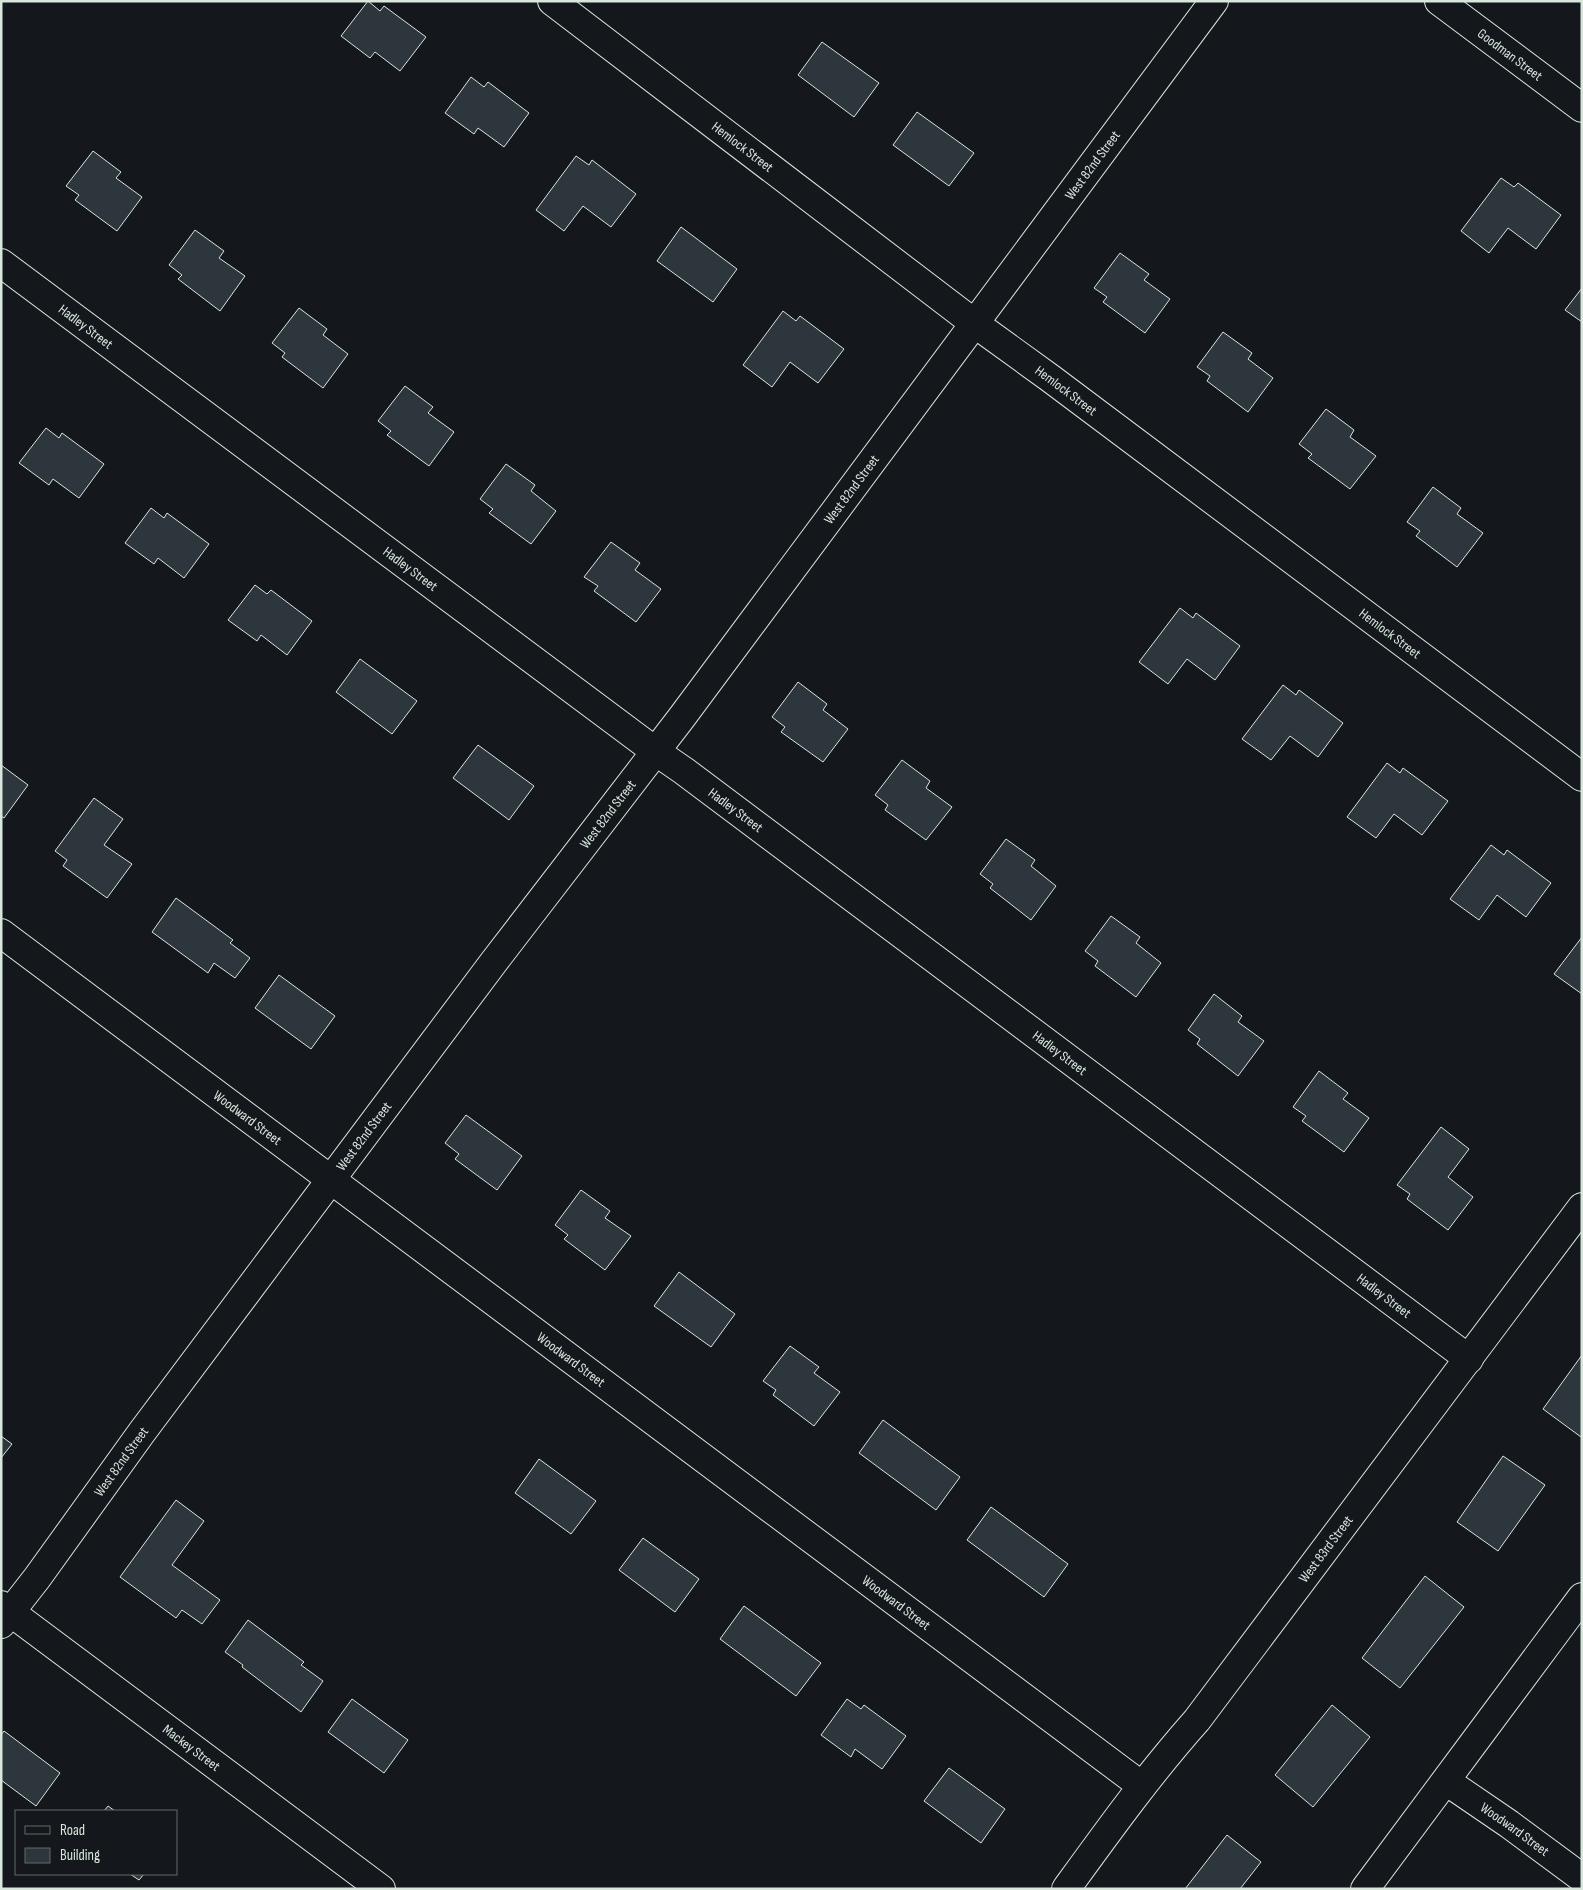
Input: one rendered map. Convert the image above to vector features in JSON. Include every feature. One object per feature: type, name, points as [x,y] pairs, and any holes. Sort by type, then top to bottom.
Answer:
[{"type":"street","name":"Hemlock Street","points":[[552,1],[974,323],[1582,777]]},
{"type":"street","name":"West 82nd Street","points":[[4,1614],[37,1578],[142,1432],[493,963],[694,702],[1214,1]]},
{"type":"street","name":"Goodman Street","points":[[1439,1],[1582,108]]},
{"type":"street","name":"Hadley Street","points":[[1,263],[655,752],[684,771],[1469,1359]]},
{"type":"street","name":"Woodward Street","points":[[1,933],[1142,1786]]},
{"type":"street","name":"West 83rd Street","points":[[1066,1889],[1142,1786],[1197,1720],[1582,1207]]},
{"type":"street","points":[[1365,1889],[1582,1597]]},
{"type":"street","name":"Mackey Street","points":[[4,1614],[381,1889]]},
{"type":"street","name":"Woodward Street","points":[[1446,1782],[1509,1824],[1582,1878]]},
{"type":"building","points":[[368,1],[380,11],[384,6],[426,37],[400,71],[375,52],[370,58],[341,36]]},
{"type":"building","points":[[822,42],[879,83],[854,117],[798,75]]},
{"type":"building","points":[[471,77],[484,87],[488,82],[529,113],[504,147],[478,128],[474,134],[445,113]]},
{"type":"building","points":[[917,112],[974,153],[949,186],[893,145]]},
{"type":"building","points":[[93,151],[121,172],[116,178],[142,197],[117,231],[75,200],[79,195],[66,186]]},
{"type":"building","points":[[576,156],[589,165],[592,160],[636,194],[611,227],[583,206],[564,231],[536,210]]},
{"type":"building","points":[[1501,178],[1514,187],[1518,183],[1561,215],[1536,249],[1508,228],[1489,253],[1461,231]]},
{"type":"building","points":[[681,227],[737,269],[713,302],[657,261]]},
{"type":"building","points":[[195,230],[224,251],[219,258],[245,276],[220,311],[178,279],[182,275],[169,265]]},
{"type":"building","points":[[1120,253],[1149,274],[1144,280],[1170,299],[1145,333],[1103,302],[1107,297],[1094,288]]},
{"type":"building","points":[[1582,288],[1582,322],[1565,310]]},
{"type":"building","points":[[299,308],[327,329],[323,335],[348,354],[323,388],[282,357],[285,353],[272,343]]},
{"type":"building","points":[[783,311],[796,321],[800,316],[844,349],[818,383],[790,362],[772,387],[743,365]]},
{"type":"building","points":[[1223,332],[1252,353],[1248,359],[1273,378],[1248,412],[1207,381],[1210,376],[1197,367]]},
{"type":"building","points":[[405,386],[433,407],[428,413],[454,432],[429,466],[387,435],[391,431],[378,421]]},
{"type":"building","points":[[1326,409],[1354,430],[1350,437],[1376,456],[1350,489],[1308,458],[1312,454],[1299,444]]},
{"type":"building","points":[[46,428],[59,438],[62,433],[104,464],[79,498],[53,479],[49,485],[19,463]]},
{"type":"building","points":[[506,464],[535,485],[531,491],[556,511],[531,544],[489,513],[493,509],[480,499]]},
{"type":"building","points":[[1433,487],[1461,508],[1457,514],[1483,533],[1457,567],[1416,536],[1420,531],[1407,522]]},
{"type":"building","points":[[151,508],[164,518],[167,513],[209,544],[184,578],[158,558],[154,564],[125,543]]},
{"type":"building","points":[[611,542],[640,563],[635,570],[661,589],[636,622],[594,591],[598,586],[584,577]]},
{"type":"building","points":[[255,585],[267,594],[271,590],[312,621],[287,655],[261,635],[257,641],[228,620]]},
{"type":"building","points":[[1180,608],[1193,618],[1196,613],[1240,646],[1215,680],[1187,659],[1168,684],[1139,662]]},
{"type":"building","points":[[360,659],[417,701],[392,734],[336,692]]},
{"type":"building","points":[[798,682],[827,704],[823,710],[848,729],[823,762],[781,732],[785,727],[772,717]]},
{"type":"building","points":[[1283,685],[1296,695],[1299,690],[1343,723],[1318,757],[1290,736],[1271,760],[1242,739]]},
{"type":"building","points":[[478,745],[534,786],[509,820],[453,778]]},
{"type":"building","points":[[902,760],[930,781],[926,788],[952,807],[926,840],[885,810],[888,805],[875,795]]},
{"type":"building","points":[[1387,763],[1400,773],[1403,768],[1448,801],[1422,835],[1394,814],[1376,838],[1347,817]]},
{"type":"building","points":[[1,765],[28,785],[4,818],[1,816]]},
{"type":"building","points":[[94,798],[123,819],[104,845],[132,864],[107,898],[63,866],[67,860],[55,851]]},
{"type":"building","points":[[1006,839],[1035,860],[1031,866],[1056,886],[1031,920],[990,888],[993,884],[980,874]]},
{"type":"building","points":[[1491,845],[1504,855],[1507,850],[1551,883],[1526,917],[1497,895],[1479,920],[1450,899]]},
{"type":"building","points":[[176,898],[233,940],[230,943],[250,958],[235,978],[214,963],[208,973],[152,932]]},
{"type":"building","points":[[1111,916],[1140,937],[1136,943],[1161,963],[1136,997],[1095,966],[1098,961],[1085,951]]},
{"type":"building","points":[[1582,937],[1582,994],[1554,974]]},
{"type":"building","points":[[279,975],[335,1016],[311,1049],[255,1008]]},
{"type":"building","points":[[1214,994],[1242,1016],[1238,1022],[1264,1041],[1238,1076],[1197,1044],[1200,1039],[1188,1030]]},
{"type":"building","points":[[1319,1071],[1348,1093],[1343,1099],[1369,1118],[1344,1152],[1302,1121],[1306,1116],[1293,1107]]},
{"type":"building","points":[[466,1115],[522,1156],[497,1190],[455,1159],[459,1154],[445,1143]]},
{"type":"building","points":[[1441,1127],[1469,1149],[1448,1177],[1473,1197],[1448,1230],[1407,1199],[1410,1194],[1397,1185]]},
{"type":"building","points":[[581,1190],[610,1211],[605,1218],[631,1236],[605,1270],[564,1239],[568,1235],[555,1225]]},
{"type":"building","points":[[679,1272],[735,1314],[711,1347],[654,1306]]},
{"type":"building","points":[[790,1346],[819,1367],[814,1373],[840,1392],[814,1426],[773,1395],[776,1390],[763,1381]]},
{"type":"building","points":[[1582,1355],[1582,1437],[1581,1437],[1543,1409]]},
{"type":"building","points":[[883,1420],[960,1477],[936,1510],[859,1453]]},
{"type":"building","points":[[1,1436],[12,1444],[1,1458]]},
{"type":"building","points":[[1503,1456],[1545,1485],[1498,1551],[1457,1522]]},
{"type":"building","points":[[539,1459],[596,1501],[571,1534],[515,1493]]},
{"type":"building","points":[[176,1500],[204,1521],[172,1565],[220,1600],[202,1624],[182,1610],[176,1618],[120,1577]]},
{"type":"building","points":[[991,1507],[1068,1564],[1044,1597],[967,1540]]},
{"type":"building","points":[[643,1538],[699,1579],[675,1612],[619,1570]]},
{"type":"building","points":[[1425,1576],[1464,1607],[1400,1688],[1362,1658]]},
{"type":"building","points":[[744,1606],[821,1663],[796,1696],[720,1639]]},
{"type":"building","points":[[248,1620],[304,1662],[301,1665],[323,1681],[301,1712],[225,1652]]},
{"type":"building","points":[[352,1699],[408,1740],[384,1773],[328,1732]]},
{"type":"building","points":[[847,1699],[861,1709],[864,1705],[906,1736],[882,1769],[855,1749],[851,1757],[821,1735]]},
{"type":"building","points":[[1332,1705],[1370,1737],[1313,1807],[1275,1775]]},
{"type":"building","points":[[4,1731],[60,1773],[36,1806],[1,1780],[1,1735]]},
{"type":"building","points":[[949,1768],[1005,1809],[981,1843],[924,1801]]},
{"type":"building","points":[[108,1806],[114,1810],[105,1810]]},
{"type":"building","points":[[1227,1835],[1261,1862],[1240,1889],[1185,1889]]},
{"type":"building","points":[[132,1875],[143,1875],[139,1880]]}]
